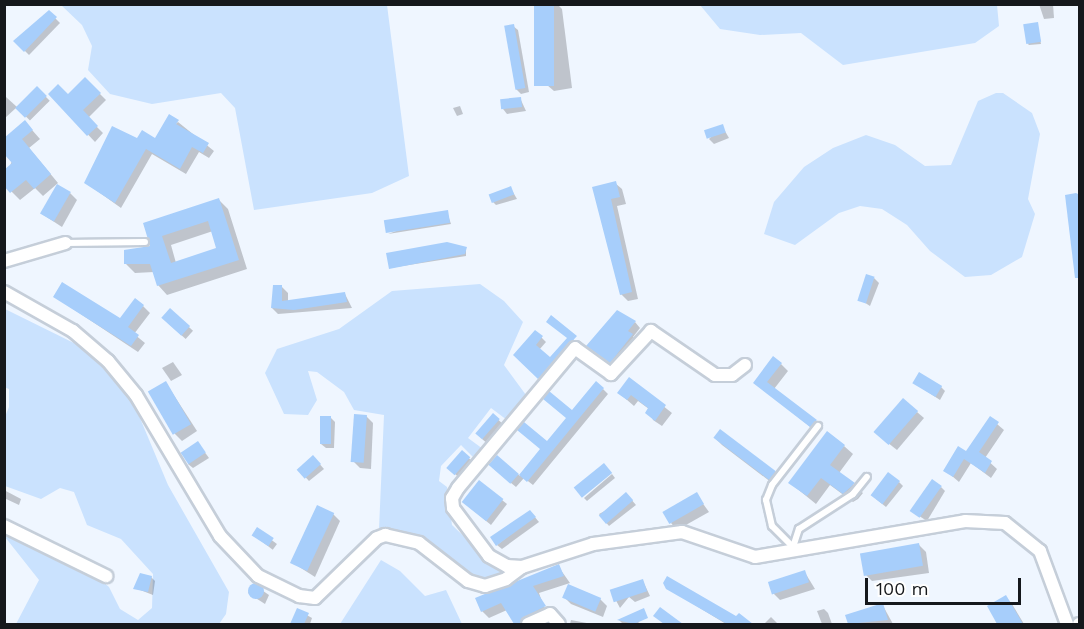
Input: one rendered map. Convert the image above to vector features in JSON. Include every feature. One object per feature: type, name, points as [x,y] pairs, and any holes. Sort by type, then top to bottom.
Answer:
[{"type":"street","points":[[4,261],[65,243]]},
{"type":"street","points":[[4,292],[73,331],[108,361],[136,395],[220,536],[258,576],[299,596],[315,598],[377,537],[385,534],[419,543],[468,581],[485,586],[506,579],[522,567],[593,544],[682,532],[755,557],[795,547],[965,521],[1005,523],[1040,551],[1067,624]]},
{"type":"street","points":[[522,567],[507,566],[489,556],[464,526],[453,508],[453,498],[575,348],[611,374],[651,331],[716,375],[732,375],[745,365]]},
{"type":"street","points":[[4,526],[106,576]]},
{"type":"street","points":[[528,624],[550,614],[559,624]]},
{"type":"lane","points":[[65,243],[145,243]]},
{"type":"lane","points":[[818,426],[772,485],[766,500],[772,526],[795,547],[799,530],[853,494],[867,477]]},
{"type":"shaded area","points":[[61,5],[387,5],[409,176],[372,193],[254,210],[235,108],[221,93],[152,104],[110,94],[88,70],[92,46],[82,25]]},
{"type":"shaded area","points":[[700,5],[997,5],[999,26],[975,43],[843,65],[801,33],[760,35],[720,29]]},
{"type":"shaded area","points":[[996,93],[1003,93],[1032,113],[1040,134],[1028,199],[1035,214],[1022,257],[991,275],[965,277],[930,251],[907,225],[882,209],[860,206],[839,213],[795,245],[764,234],[774,202],[804,167],[833,148],[866,135],[895,145],[925,166],[951,165],[978,101]]},
{"type":"shaded area","points":[[480,284],[504,301],[523,322],[504,365],[526,395],[507,420],[491,408],[468,438],[483,449],[475,459],[461,445],[441,466],[439,481],[447,487],[452,525],[503,574],[489,580],[457,568],[415,535],[379,529],[384,415],[354,410],[344,392],[317,372],[308,371],[317,400],[308,415],[284,414],[265,373],[277,349],[339,329],[392,291]]},
{"type":"shaded area","points":[[5,309],[84,348],[132,399],[168,485],[229,592],[226,614],[219,624],[16,624],[39,580],[5,537],[17,538],[90,571],[109,587],[120,609],[138,620],[152,608],[153,574],[121,539],[87,525],[74,492],[60,488],[41,499],[5,486],[4,419],[9,407],[9,389],[4,387]]},
{"type":"shaded area","points":[[381,560],[400,571],[425,596],[446,590],[462,624],[340,624]]},
{"type":"building","points":[[534,4],[554,4],[554,86],[534,86]]},
{"type":"building","points":[[49,10],[57,17],[24,52],[13,41]]},
{"type":"building","points":[[1038,22],[1041,42],[1026,44],[1023,24]]},
{"type":"building","points":[[514,24],[525,88],[515,90],[504,26]]},
{"type":"building","points":[[85,77],[101,93],[83,110],[98,126],[87,136],[48,94],[58,84],[68,94]]},
{"type":"building","points":[[37,86],[47,96],[25,118],[15,108]]},
{"type":"building","points":[[521,97],[522,107],[501,109],[500,99]]},
{"type":"building","points":[[169,114],[179,120],[176,124],[209,143],[203,153],[192,147],[180,169],[146,149],[115,203],[84,183],[112,126],[137,138],[142,130],[155,138]]},
{"type":"building","points":[[25,120],[33,130],[22,139],[51,174],[34,189],[26,180],[10,193],[4,186],[4,170],[12,163],[4,154],[4,138]]},
{"type":"building","points":[[723,124],[726,133],[707,139],[704,130]]},
{"type":"building","points":[[616,181],[620,197],[611,199],[632,292],[620,295],[592,187]]},
{"type":"building","points":[[57,184],[71,192],[54,221],[40,213]]},
{"type":"building","points":[[511,186],[514,194],[492,203],[489,195]]},
{"type":"building","points":[[1076,193],[1080,195],[1080,278],[1075,278],[1065,195]]},
{"type":"building","points":[[219,198],[239,260],[157,286],[150,264],[124,264],[124,250],[150,246],[143,223]],"holes":[[[208,221],[216,248],[171,263],[162,236]]]},
{"type":"building","points":[[448,210],[450,223],[386,233],[384,220]]},
{"type":"building","points":[[447,242],[467,247],[465,254],[389,269],[386,253]]},
{"type":"building","points":[[866,274],[875,277],[866,303],[857,301]]},
{"type":"building","points":[[62,282],[120,318],[135,298],[144,305],[128,327],[139,335],[131,346],[53,297]]},
{"type":"building","points":[[273,285],[282,285],[282,301],[345,292],[347,302],[294,310],[271,308]]},
{"type":"building","points":[[170,308],[190,326],[181,336],[161,318]]},
{"type":"building","points":[[617,310],[636,321],[628,331],[633,334],[610,363],[586,346]]},
{"type":"building","points":[[551,315],[577,336],[538,379],[513,355],[535,330],[543,336],[536,345],[550,357],[567,338],[546,322]]},
{"type":"building","points":[[773,356],[782,363],[767,382],[817,420],[810,427],[753,383]]},
{"type":"building","points":[[919,372],[942,386],[935,397],[912,383]]},
{"type":"building","points":[[629,377],[666,405],[655,421],[645,413],[648,408],[631,395],[627,400],[617,393]]},
{"type":"building","points":[[166,381],[191,424],[173,435],[148,392]]},
{"type":"building","points":[[596,381],[604,388],[527,482],[519,475],[540,449],[517,430],[524,422],[547,441],[566,418],[543,399],[549,391],[572,410]]},
{"type":"building","points":[[903,398],[918,411],[889,445],[873,432]]},
{"type":"building","points":[[493,413],[500,419],[482,439],[475,433]]},
{"type":"building","points":[[354,414],[367,415],[364,463],[351,462]]},
{"type":"building","points":[[320,416],[331,416],[331,444],[320,444]]},
{"type":"building","points":[[990,416],[999,422],[979,452],[992,461],[985,473],[964,459],[953,477],[943,471],[958,446],[966,451]]},
{"type":"building","points":[[720,429],[776,471],[769,480],[713,438]]},
{"type":"building","points":[[827,431],[845,445],[830,465],[855,483],[843,494],[821,478],[807,496],[788,483]]},
{"type":"building","points":[[198,441],[206,453],[188,464],[181,453]]},
{"type":"building","points":[[462,450],[470,457],[455,475],[446,468]]},
{"type":"building","points":[[313,455],[321,464],[305,479],[297,470]]},
{"type":"building","points":[[497,455],[519,474],[510,484],[488,465]]},
{"type":"building","points":[[604,463],[612,473],[582,498],[574,488]]},
{"type":"building","points":[[888,472],[900,481],[883,504],[871,495]]},
{"type":"building","points":[[932,479],[942,486],[919,518],[910,511]]},
{"type":"building","points":[[479,480],[503,499],[486,521],[462,502]]},
{"type":"building","points":[[626,492],[633,500],[606,524],[599,516]]},
{"type":"building","points":[[697,492],[704,504],[669,524],[662,512]]},
{"type":"building","points":[[317,505],[334,513],[307,571],[290,563]]},
{"type":"building","points":[[530,510],[536,517],[496,546],[490,537]]},
{"type":"building","points":[[257,527],[274,538],[268,546],[252,535]]},
{"type":"building","points":[[919,543],[923,566],[864,576],[860,553]]},
{"type":"building","points":[[559,564],[564,576],[533,586],[546,606],[524,617],[520,624],[514,624],[501,603],[481,612],[475,598]]},
{"type":"building","points":[[805,570],[809,582],[772,594],[768,582]]},
{"type":"building","points":[[140,573],[152,576],[148,592],[133,589]]},
{"type":"building","points":[[667,576],[736,616],[739,613],[753,624],[727,624],[666,589],[663,583]]},
{"type":"building","points":[[643,579],[647,591],[614,602],[610,590]]},
{"type":"building","points":[[256,583],[262,585],[264,591],[262,597],[256,599],[250,597],[248,591],[250,585]]},
{"type":"building","points":[[568,584],[601,598],[595,612],[562,598]]},
{"type":"building","points":[[1006,595],[1023,624],[997,624],[987,606]]},
{"type":"building","points":[[883,603],[888,620],[848,624],[845,615]]},
{"type":"building","points":[[660,607],[683,624],[664,624],[653,616]]},
{"type":"building","points":[[297,608],[309,613],[304,624],[290,624]]},
{"type":"building","points":[[644,608],[648,618],[634,624],[617,620]]}]
